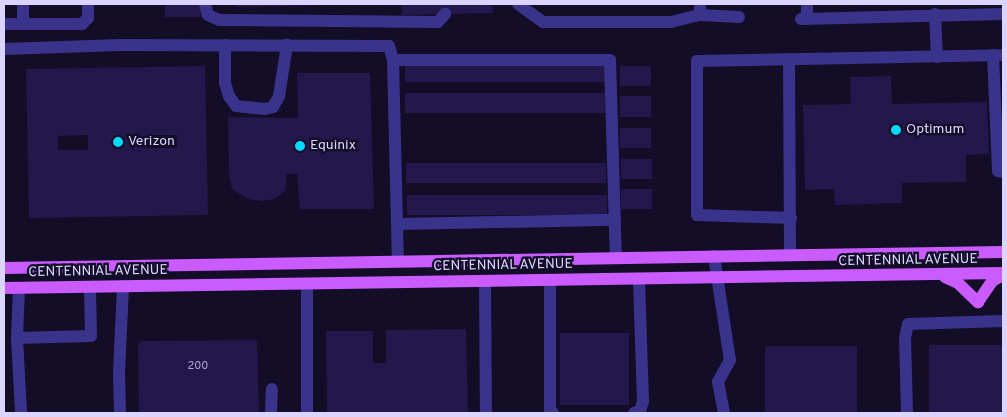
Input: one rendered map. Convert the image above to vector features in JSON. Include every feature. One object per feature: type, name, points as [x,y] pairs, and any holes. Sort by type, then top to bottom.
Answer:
[{"type":"main road","name":"CENTENNIAL AVENUE","points":[[4,268],[1003,252]]},
{"type":"main road","name":"CENTENNIAL AVENUE","points":[[4,288],[1003,274]]},
{"type":"main road","points":[[943,276],[958,283],[978,302],[992,281],[1003,274]]},
{"type":"lane","points":[[23,4],[24,24]]},
{"type":"lane","points":[[4,24],[82,24],[88,18],[88,4]]},
{"type":"lane","points":[[205,4],[208,15],[219,20],[438,22],[446,14]]},
{"type":"lane","points":[[518,4],[544,22],[671,22],[700,9],[739,17]]},
{"type":"lane","points":[[807,4],[804,19],[841,18],[876,10],[935,14],[1003,14]]},
{"type":"lane","points":[[840,4],[841,18]]},
{"type":"lane","points":[[935,14],[937,56]]},
{"type":"lane","points":[[4,49],[120,45],[389,46],[394,60],[398,261]]},
{"type":"lane","points":[[225,45],[225,83],[229,96],[236,106],[265,109],[273,107],[279,96],[287,45]]},
{"type":"lane","points":[[791,218],[697,216],[696,61],[998,55],[998,171],[1003,172]]},
{"type":"lane","points":[[789,58],[790,255]]},
{"type":"lane","points":[[394,60],[610,60],[616,258]]},
{"type":"lane","points":[[398,224],[615,220]]},
{"type":"lane","points":[[714,256],[716,279],[730,360],[718,382],[724,413]]},
{"type":"lane","points":[[634,413],[640,412],[643,400],[639,280]]},
{"type":"lane","points":[[550,281],[550,410],[553,413]]},
{"type":"lane","points":[[485,282],[486,413]]},
{"type":"lane","points":[[307,284],[307,413]]},
{"type":"lane","points":[[120,413],[119,372],[123,286]]},
{"type":"lane","points":[[17,338],[91,336],[90,287]]},
{"type":"lane","points":[[19,288],[17,338],[21,413]]},
{"type":"lane","points":[[978,302],[978,322]]},
{"type":"lane","points":[[907,413],[904,338],[908,324],[1003,321]]},
{"type":"lane","points":[[271,413],[272,389]]},
{"type":"building","points":[[165,4],[201,4],[201,17],[165,17]]},
{"type":"building","points":[[236,4],[334,4],[334,5],[236,7]]},
{"type":"building","points":[[401,4],[492,4],[493,13],[402,15]]},
{"type":"building","points":[[405,62],[605,62],[605,82],[405,82]]},
{"type":"building","name":"Verizon","points":[[205,66],[208,215],[29,218],[26,69]],"holes":[[[88,135],[88,150],[58,150],[58,136]],[[148,135],[177,135],[177,148],[147,148]]]},
{"type":"building","points":[[620,66],[651,66],[651,86],[620,86]]},
{"type":"building","name":"Equinix","points":[[297,73],[370,73],[374,209],[300,209],[297,174],[287,174],[285,191],[274,199],[262,201],[248,199],[232,189],[229,173],[228,117],[298,118]]},
{"type":"building","name":"Optimum","points":[[891,76],[892,104],[987,102],[989,154],[966,155],[966,182],[902,183],[902,203],[835,205],[834,189],[805,190],[803,105],[851,104],[850,77]]},
{"type":"building","points":[[405,93],[605,93],[605,113],[405,113]]},
{"type":"building","points":[[620,96],[651,96],[651,117],[620,117]]},
{"type":"building","points":[[620,128],[651,128],[651,148],[620,148]]},
{"type":"building","points":[[621,159],[652,159],[652,179],[621,179]]},
{"type":"building","points":[[406,163],[606,163],[606,183],[406,183]]},
{"type":"building","points":[[621,189],[652,189],[652,209],[621,209]]},
{"type":"building","points":[[407,195],[607,195],[607,215],[407,215]]},
{"type":"building","points":[[466,329],[468,413],[327,413],[326,331],[373,331],[373,363],[386,363],[386,330]]},
{"type":"building","points":[[560,333],[629,333],[629,405],[560,405]]},
{"type":"building","points":[[255,340],[257,342],[259,410],[257,413],[139,413],[138,345],[141,341]]},
{"type":"building","points":[[929,345],[1003,345],[1003,413],[929,413]]},
{"type":"building","points":[[765,346],[857,346],[857,413],[765,413]]},
{"type":"place","name":"Optimum","points":[[896,130]]},
{"type":"place","name":"Verizon","points":[[118,142]]},
{"type":"place","name":"Equinix","points":[[300,146]]}]
